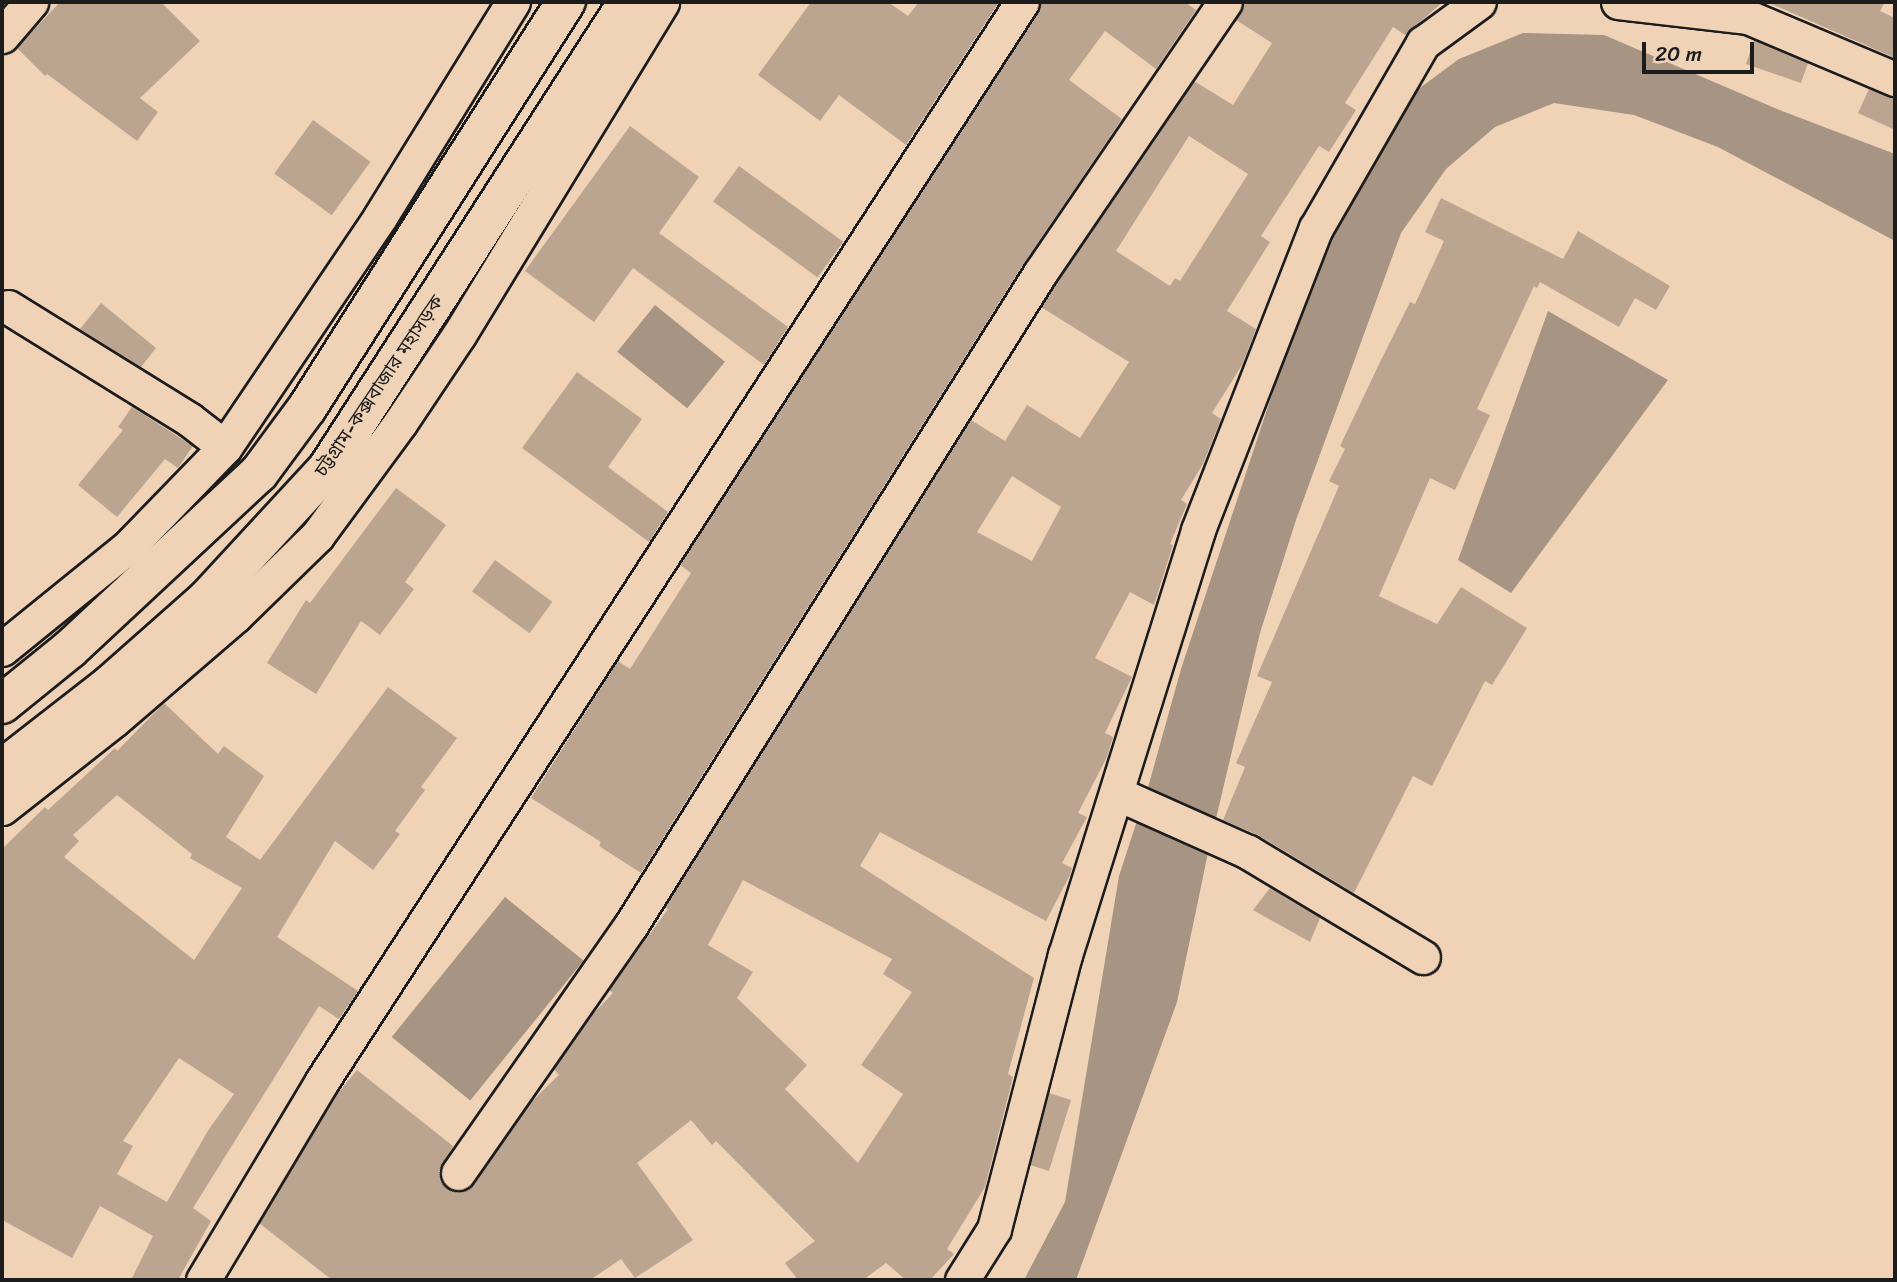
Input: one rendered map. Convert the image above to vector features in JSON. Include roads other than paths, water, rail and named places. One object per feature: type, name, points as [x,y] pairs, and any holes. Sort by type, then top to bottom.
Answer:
[{"type":"highway","points":[[9,698],[70,649],[259,473],[307,408],[566,2]]},
{"type":"highway","name":"চট্টগ্রাম-কক্সবাজার মহাসড়ক","points":[[2,769],[111,684],[208,599],[327,469],[628,2]]},
{"type":"street","points":[[2,36],[31,2]]},
{"type":"street","points":[[9,698],[8,644],[128,547],[225,447],[380,218],[513,2]]},
{"type":"street","points":[[2,808],[114,720],[235,615],[317,536],[400,423],[459,334],[662,2]]},
{"type":"street","points":[[203,1280],[322,1081],[1022,2]]},
{"type":"street","points":[[458,1173],[631,925],[1040,273],[1225,2]]},
{"type":"street","points":[[962,1280],[994,1229],[1065,955],[1126,797],[1198,530],[1316,228],[1423,43],[1479,2]]},
{"type":"street","points":[[1618,2],[1748,17],[1895,79]]},
{"type":"street","points":[[4,309],[190,421],[225,447]]},
{"type":"street","points":[[1126,797],[1232,844],[1423,957]]}]
